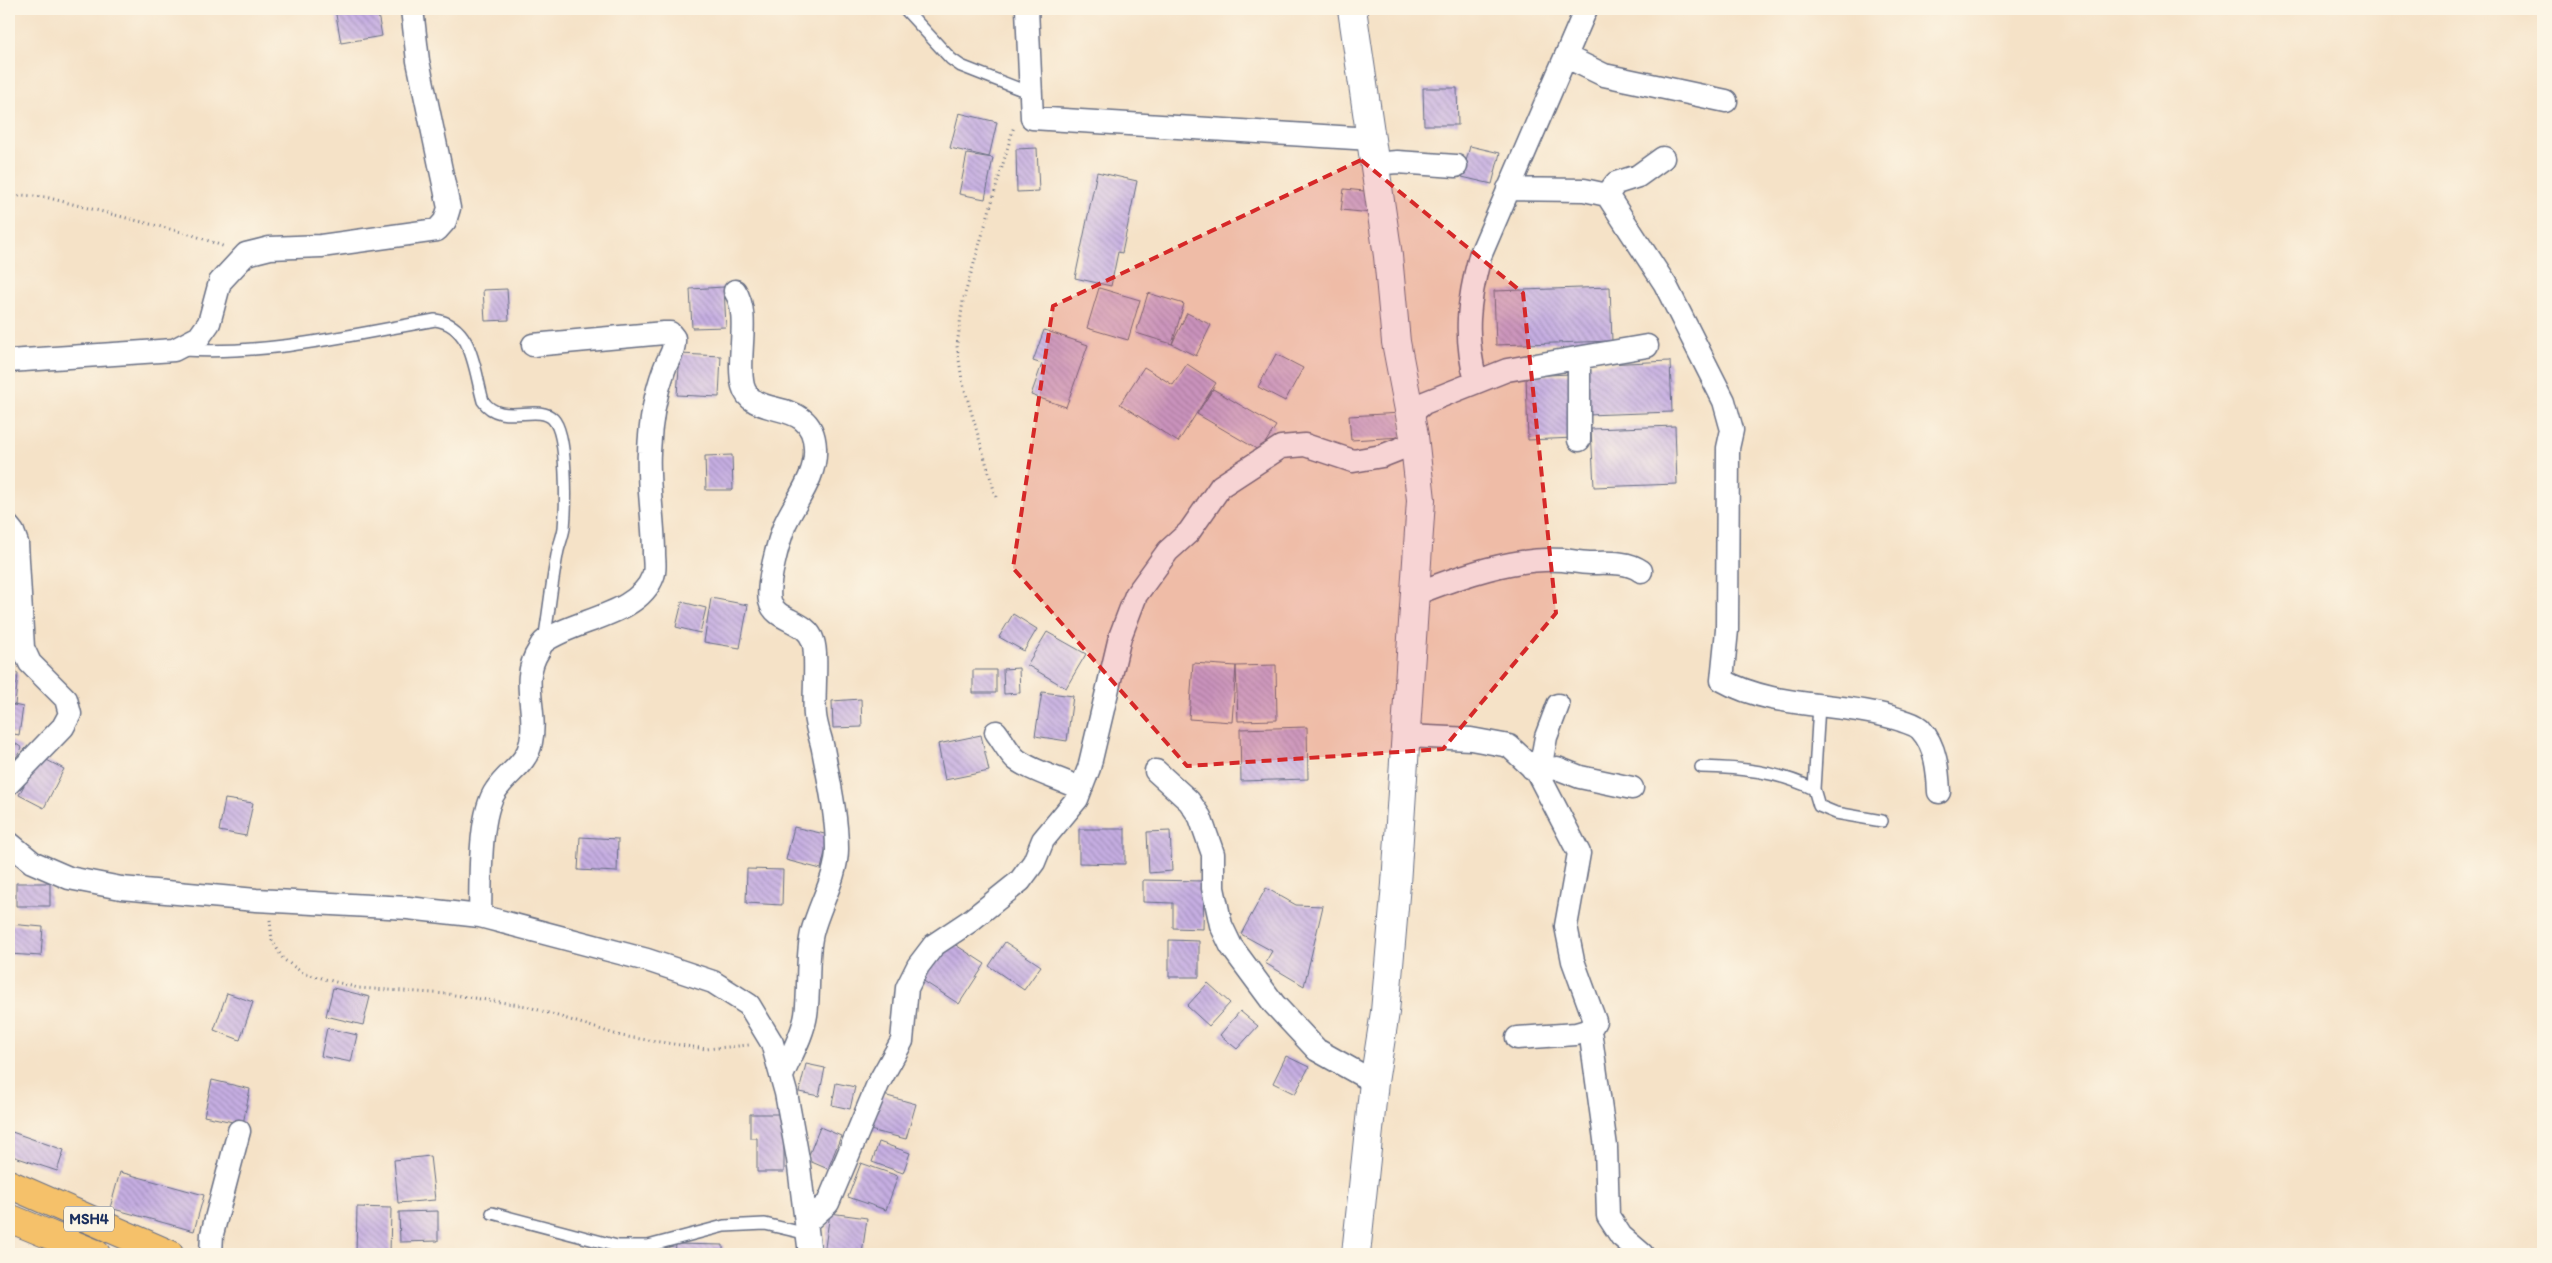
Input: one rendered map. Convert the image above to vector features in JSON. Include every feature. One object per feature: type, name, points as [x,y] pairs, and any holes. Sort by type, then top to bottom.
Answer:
[{"type":"main road","name":"MSH4","points":[[9,1184],[169,1254]]},
{"type":"main road","name":"MSH4","points":[[9,1218],[66,1248],[96,1254]]},
{"type":"street","points":[[9,360],[174,350],[198,337],[209,323],[220,282],[246,254],[270,248],[321,246],[421,234],[437,230],[445,221],[449,208],[418,61],[412,9]]},
{"type":"street","points":[[1027,9],[1032,118],[1372,151],[1397,162],[1456,166]]},
{"type":"street","points":[[1352,9],[1388,256],[1396,342],[1410,415],[1421,500],[1396,884],[1385,1012],[1374,1082],[1356,1254]]},
{"type":"street","points":[[1476,381],[1469,354],[1468,323],[1472,288],[1480,256],[1586,9]]},
{"type":"street","points":[[1567,57],[1604,74],[1726,101]]},
{"type":"street","points":[[1607,195],[1616,182],[1638,176],[1663,158]]},
{"type":"street","points":[[1508,189],[1584,190],[1607,195],[1665,284],[1724,401],[1732,430],[1728,448],[1727,630],[1722,680],[1734,687],[1761,695],[1882,714],[1917,726],[1923,732],[1936,759],[1938,792]]},
{"type":"street","points":[[735,291],[739,298],[741,310],[743,387],[749,398],[762,405],[781,409],[802,417],[812,432],[816,448],[811,473],[785,525],[772,569],[770,601],[775,611],[803,626],[813,641],[816,718],[829,782],[837,851],[812,932],[806,1018],[782,1076]]},
{"type":"street","points":[[480,916],[484,838],[488,809],[496,790],[526,759],[528,750],[532,726],[528,685],[529,670],[544,641],[627,604],[643,593],[654,575],[654,517],[649,452],[664,368],[675,349],[674,338],[670,333],[533,345]]},
{"type":"street","points":[[1410,415],[1424,403],[1508,370],[1647,346]]},
{"type":"street","points":[[1578,358],[1579,440]]},
{"type":"street","points":[[808,1236],[828,1203],[878,1084],[902,1041],[907,1010],[907,988],[918,966],[934,945],[970,921],[1020,881],[1034,862],[1043,840],[1077,800],[1089,768],[1120,636],[1136,595],[1168,551],[1189,532],[1221,486],[1280,447],[1305,445],[1353,461],[1382,456],[1414,443]]},
{"type":"street","points":[[9,527],[17,543],[23,648],[30,663],[66,699],[70,714],[63,727],[9,783]]},
{"type":"street","points":[[1415,594],[1489,569],[1522,563],[1562,560],[1633,565],[1641,570]]},
{"type":"street","points":[[1534,770],[1541,764],[1546,737],[1558,706]]},
{"type":"street","points":[[996,732],[1016,759],[1036,770],[1058,777],[1081,789]]},
{"type":"street","points":[[1406,736],[1471,739],[1509,746],[1534,770],[1578,853],[1566,926],[1573,961],[1595,1021],[1590,1030],[1606,1146],[1608,1216],[1620,1236],[1642,1254]]},
{"type":"street","points":[[1534,770],[1557,768],[1580,777],[1632,788]]},
{"type":"street","points":[[1156,771],[1189,801],[1200,817],[1213,854],[1213,888],[1221,925],[1231,946],[1274,1004],[1317,1050],[1374,1082]]},
{"type":"street","points":[[9,843],[32,862],[69,878],[121,888],[268,900],[408,908],[480,916],[648,960],[713,982],[749,1005],[772,1043],[782,1076],[795,1140],[808,1236]]},
{"type":"street","points":[[1517,1038],[1576,1034],[1590,1030]]},
{"type":"street","points":[[211,1254],[212,1234],[239,1131]]},
{"type":"lane","points":[[905,9],[951,59],[961,66],[1030,93]]},
{"type":"lane","points":[[174,350],[210,352],[285,347],[435,320],[447,322],[457,328],[466,340],[483,401],[488,408],[496,412],[542,414],[552,417],[559,427],[564,455],[564,529],[544,641]]},
{"type":"lane","points":[[1819,704],[1814,789],[1819,806],[1836,813],[1882,821]]},
{"type":"lane","points":[[1701,767],[1757,770],[1795,780],[1814,789]]},
{"type":"lane","points":[[492,1213],[617,1246],[648,1246],[724,1226],[765,1224],[808,1236]]},
{"type":"path","points":[[996,497],[962,380],[957,346],[963,301],[1014,125],[1032,118]]},
{"type":"path","points":[[9,200],[22,195],[45,198],[193,235],[246,254]]},
{"type":"path","points":[[268,900],[272,940],[283,959],[303,972],[358,988],[448,994],[526,1006],[621,1036],[706,1049],[772,1043]]},
{"type":"highlighted area","points":[[1361,160],[1523,293],[1556,613],[1443,749],[1187,766],[1013,568],[1053,306]]},
{"type":"building","points":[[335,9],[377,9],[382,36],[341,43]]},
{"type":"building","points":[[1423,88],[1457,88],[1458,125],[1424,125]]},
{"type":"building","points":[[959,113],[997,122],[989,157],[950,148]]},
{"type":"building","points":[[1470,146],[1500,153],[1492,184],[1462,177]]},
{"type":"building","points":[[1037,148],[1039,191],[1017,192],[1016,149]]},
{"type":"building","points":[[967,154],[993,158],[985,199],[959,194]]},
{"type":"building","points":[[1097,172],[1137,181],[1122,253],[1118,252],[1111,286],[1075,278]]},
{"type":"building","points":[[1344,189],[1374,192],[1372,213],[1341,210]]},
{"type":"building","points":[[724,287],[726,327],[692,328],[690,289]]},
{"type":"building","points":[[1610,287],[1612,341],[1496,345],[1494,291]]},
{"type":"building","points":[[1099,288],[1140,300],[1128,340],[1087,328]]},
{"type":"building","points":[[507,289],[509,320],[485,321],[483,290]]},
{"type":"building","points":[[1148,293],[1184,304],[1172,344],[1136,333]]},
{"type":"building","points":[[1187,313],[1211,325],[1196,356],[1172,344]]},
{"type":"building","points":[[1044,330],[1088,345],[1066,407],[1031,395],[1042,364],[1033,361]]},
{"type":"building","points":[[680,354],[721,356],[719,397],[677,395]]},
{"type":"building","points":[[1276,354],[1303,368],[1285,401],[1258,387]]},
{"type":"building","points":[[1670,361],[1672,412],[1586,415],[1584,365]]},
{"type":"building","points":[[1187,364],[1216,383],[1178,442],[1120,404],[1144,367],[1173,385]]},
{"type":"building","points":[[1571,374],[1574,438],[1528,440],[1526,376]]},
{"type":"building","points":[[1213,389],[1276,426],[1260,451],[1197,414]]},
{"type":"building","points":[[1401,413],[1402,437],[1351,440],[1349,416]]},
{"type":"building","points":[[1675,426],[1677,484],[1594,487],[1591,429]]},
{"type":"building","points":[[732,455],[733,490],[706,490],[705,456]]},
{"type":"building","points":[[711,598],[748,605],[740,648],[704,642]]},
{"type":"building","points":[[682,602],[706,608],[700,633],[676,627]]},
{"type":"building","points":[[1013,614],[1037,629],[1024,651],[999,637]]},
{"type":"building","points":[[1047,632],[1086,654],[1066,688],[1027,665]]},
{"type":"building","points":[[1193,663],[1236,666],[1232,722],[1189,719]]},
{"type":"building","points":[[1276,665],[1277,720],[1238,721],[1236,666]]},
{"type":"building","points":[[1019,668],[1020,693],[1004,694],[1003,669]]},
{"type":"building","points":[[973,670],[996,670],[996,693],[973,693]]},
{"type":"building","points":[[9,672],[18,673],[15,705],[9,704]]},
{"type":"building","points":[[1042,692],[1073,696],[1067,741],[1035,736]]},
{"type":"building","points":[[861,699],[862,727],[833,728],[832,701]]},
{"type":"building","points":[[9,704],[23,707],[19,735],[9,733]]},
{"type":"building","points":[[1307,727],[1308,779],[1241,781],[1240,729]]},
{"type":"building","points":[[981,735],[989,771],[945,780],[938,744]]},
{"type":"building","points":[[9,739],[22,748],[9,769]]},
{"type":"building","points":[[39,756],[64,769],[44,808],[19,795]]},
{"type":"building","points":[[225,799],[253,803],[246,836],[219,831]]},
{"type":"building","points":[[794,827],[829,835],[821,869],[786,860]]},
{"type":"building","points":[[1079,829],[1125,829],[1125,864],[1079,863]]},
{"type":"building","points":[[1170,831],[1172,871],[1149,873],[1147,832]]},
{"type":"building","points":[[580,837],[618,839],[617,872],[578,870]]},
{"type":"building","points":[[747,869],[783,870],[782,905],[746,903]]},
{"type":"building","points":[[1143,880],[1204,881],[1203,929],[1173,928],[1173,903],[1143,902]]},
{"type":"building","points":[[16,883],[50,883],[50,906],[16,906]]},
{"type":"building","points":[[1266,888],[1296,905],[1323,906],[1304,986],[1265,963],[1272,951],[1241,934]]},
{"type":"building","points":[[9,924],[43,927],[41,956],[9,954]]},
{"type":"building","points":[[945,938],[985,964],[959,1004],[919,978]]},
{"type":"building","points":[[1169,940],[1199,941],[1199,977],[1169,977]]},
{"type":"building","points":[[1005,942],[1041,966],[1024,990],[989,966]]},
{"type":"building","points":[[1208,983],[1230,1003],[1209,1026],[1187,1006]]},
{"type":"building","points":[[333,988],[370,997],[363,1025],[326,1016]]},
{"type":"building","points":[[227,993],[253,1002],[240,1040],[214,1030]]},
{"type":"building","points":[[1240,1011],[1258,1026],[1237,1049],[1220,1035]]},
{"type":"building","points":[[327,1028],[357,1035],[351,1062],[321,1056]]},
{"type":"building","points":[[1286,1056],[1309,1067],[1295,1094],[1273,1083]]},
{"type":"building","points":[[806,1064],[825,1068],[819,1096],[799,1092]]},
{"type":"building","points":[[212,1080],[250,1089],[243,1124],[204,1116]]},
{"type":"building","points":[[836,1083],[855,1087],[850,1109],[832,1105]]},
{"type":"building","points":[[880,1094],[916,1104],[906,1139],[870,1130]]},
{"type":"building","points":[[750,1114],[784,1114],[784,1172],[757,1172],[757,1138],[750,1138]]},
{"type":"building","points":[[820,1127],[841,1136],[828,1169],[807,1160]]},
{"type":"building","points":[[12,1132],[64,1150],[57,1171],[9,1155],[9,1141]]},
{"type":"building","points":[[879,1142],[910,1153],[903,1173],[872,1162]]},
{"type":"building","points":[[430,1156],[435,1200],[398,1203],[394,1160]]},
{"type":"building","points":[[861,1163],[898,1176],[886,1210],[848,1197]]},
{"type":"building","points":[[120,1172],[204,1195],[194,1231],[110,1208]]},
{"type":"building","points":[[357,1207],[391,1208],[390,1254],[356,1254]]},
{"type":"building","points":[[438,1211],[438,1241],[400,1242],[399,1212]]},
{"type":"building","points":[[830,1213],[867,1218],[862,1254],[824,1254]]},
{"type":"building","points":[[676,1244],[723,1245],[723,1254],[675,1254]]}]
